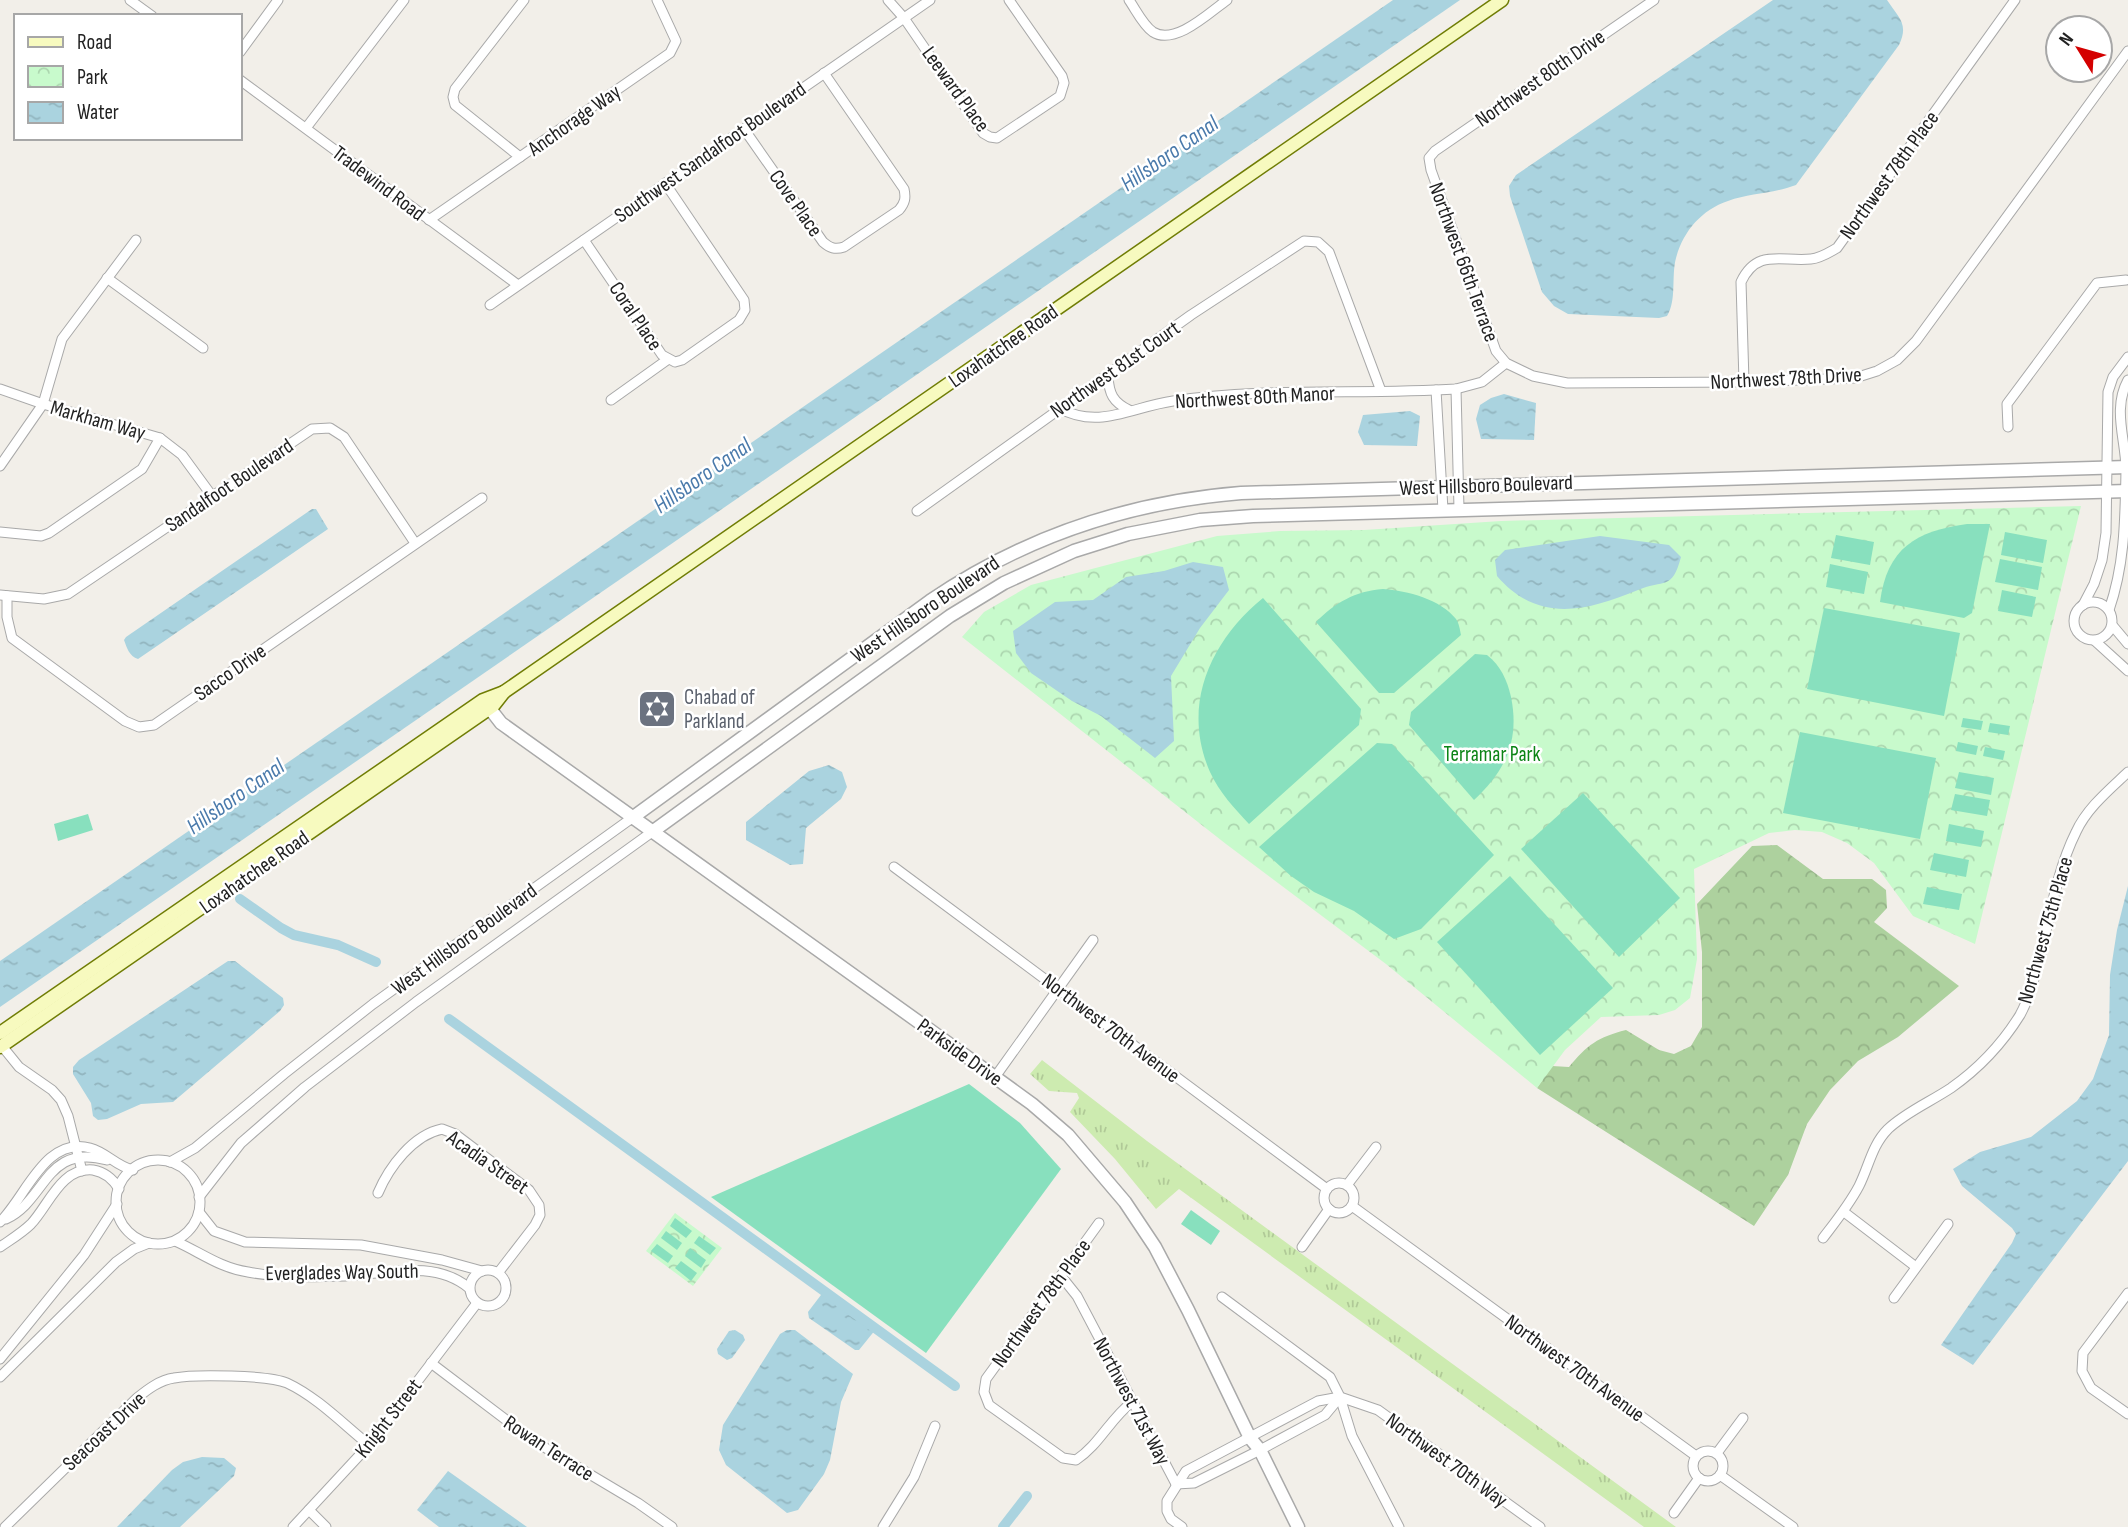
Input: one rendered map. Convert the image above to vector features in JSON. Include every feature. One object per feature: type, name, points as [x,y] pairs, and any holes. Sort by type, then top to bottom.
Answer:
[{"type":"main road","name":"Loxahatchee Road","points":[[1,1042],[1502,0]]},
{"type":"street","points":[[130,0],[149,14]]},
{"type":"street","points":[[242,49],[278,0]]},
{"type":"street","points":[[306,128],[404,0]]},
{"type":"street","points":[[520,157],[455,105],[453,97],[455,89],[524,0]]},
{"type":"street","name":"Anchorage Way","points":[[429,220],[670,53],[676,41],[657,0]]},
{"type":"street","points":[[888,0],[904,18]]},
{"type":"street","name":"Southwest Sandalfoot Boulevard","points":[[490,305],[930,0]]},
{"type":"street","name":"Leeward Place","points":[[904,18],[983,133],[997,138],[1060,96],[1064,83],[1062,76],[1009,0]]},
{"type":"street","points":[[1129,0],[1148,27],[1165,36],[1182,32],[1227,0]]},
{"type":"street","name":"Northwest 80th Drive","points":[[1429,158],[1435,151],[1654,0]]},
{"type":"street","name":"Northwest 78th Place","points":[[1744,382],[1741,282],[1748,268],[1762,259],[1811,259],[1825,256],[1837,248],[2015,0]]},
{"type":"street","name":"Northwest 78th Drive","points":[[1506,363],[1533,376],[1567,383],[1744,382],[1855,378],[1877,372],[1897,360],[1916,341],[2128,51]]},
{"type":"street","name":"Cove Place","points":[[744,129],[829,247],[844,247],[866,232],[904,204],[904,189],[824,73]]},
{"type":"street","name":"Tradewind Road","points":[[242,81],[518,285]]},
{"type":"street","name":"Northwest 66th Terrace","points":[[1429,158],[1486,327],[1496,351],[1506,363]]},
{"type":"street","name":"Coral Place","points":[[584,240],[667,360],[682,360],[739,320],[745,307],[744,300],[665,183]]},
{"type":"street","points":[[0,466],[43,404],[62,339],[136,240]]},
{"type":"street","name":"Northwest 81st Court","points":[[917,511],[1191,315],[1304,241],[1318,242],[1329,252],[1381,391]]},
{"type":"street","points":[[2008,426],[2007,404],[2097,283],[2127,277],[2128,290]]},
{"type":"street","points":[[107,278],[203,348]]},
{"type":"street","points":[[2128,357],[2113,377],[2108,392],[2106,533],[2102,560],[2094,584],[2075,615],[2075,628],[2083,638],[2095,641],[2128,671]]},
{"type":"street","points":[[611,400],[667,360]]},
{"type":"street","points":[[1381,391],[1456,389],[1482,382],[1506,363]]},
{"type":"street","points":[[1108,376],[1109,392],[1117,404],[1129,410]]},
{"type":"street","points":[[2128,380],[2119,417],[2127,467],[2122,566],[2109,610],[2112,625],[2128,644]]},
{"type":"street","name":"Markham Way","points":[[0,389],[160,438],[182,455],[212,496]]},
{"type":"street","points":[[1456,389],[1459,509]]},
{"type":"street","points":[[1436,390],[1443,510]]},
{"type":"street","name":"Northwest 80th Manor","points":[[1059,408],[1075,416],[1090,419],[1173,401],[1381,391]]},
{"type":"street","name":"Sandalfoot Boulevard","points":[[4,595],[44,599],[68,594],[312,429],[330,428],[344,437],[415,543]]},
{"type":"street","points":[[0,532],[41,536],[49,533],[142,468],[160,438]]},
{"type":"street","name":"West Hillsboro Boulevard","points":[[170,1162],[195,1148],[373,1004],[947,590],[994,561],[1044,538],[1114,514],[1187,498],[1241,493],[2127,467]]},
{"type":"street","name":"West Hillsboro Boulevard","points":[[199,1197],[241,1143],[305,1087],[416,1002],[950,616],[987,592],[1056,559],[1128,534],[1200,520],[1266,515],[2126,491]]},
{"type":"street","name":"Sacco Drive","points":[[4,595],[12,638],[125,721],[139,727],[154,725],[482,498]]},
{"type":"street","points":[[2083,605],[2100,603],[2109,610]]},
{"type":"street","points":[[2095,641],[2106,636],[2112,625]]},
{"type":"street","name":"Parkside Drive","points":[[486,704],[501,723],[995,1077],[1068,1135],[1125,1202],[1155,1247],[1250,1438],[1260,1450],[1298,1527]]},
{"type":"street","name":"Northwest 75th Place","points":[[1823,1238],[1844,1212],[1860,1183],[1875,1146],[1887,1131],[1902,1118],[1950,1089],[1975,1070],[2000,1043],[2020,1014],[2032,986],[2059,879],[2077,829],[2095,803],[2128,772]]},
{"type":"street","name":"Northwest 70th Avenue","points":[[894,867],[1327,1189]]},
{"type":"street","points":[[995,1077],[1093,940]]},
{"type":"street","points":[[1,1042],[19,1067],[48,1087],[61,1100],[82,1171]]},
{"type":"street","name":"Acadia Street","points":[[379,1193],[393,1164],[427,1135],[442,1129],[455,1134],[529,1190],[539,1205],[540,1215],[535,1224],[498,1273]]},
{"type":"street","points":[[24,1199],[49,1159],[66,1148],[76,1146],[94,1149],[133,1170]]},
{"type":"street","points":[[1347,1185],[1376,1147]]},
{"type":"street","points":[[1,1221],[52,1171],[69,1161],[93,1157],[112,1161]]},
{"type":"street","points":[[151,1161],[170,1162],[187,1173],[195,1184],[199,1197],[199,1212],[191,1229],[175,1241],[149,1243],[134,1236],[126,1228],[117,1204],[119,1188],[133,1170],[151,1161]]},
{"type":"street","points":[[0,1247],[25,1229],[62,1182],[82,1171],[103,1173],[112,1178],[119,1188]]},
{"type":"street","points":[[1334,1184],[1347,1185],[1353,1192],[1352,1206],[1344,1212],[1329,1209],[1325,1202],[1327,1189],[1334,1184]]},
{"type":"street","points":[[24,1199],[41,1211]]},
{"type":"street","points":[[0,1359],[84,1255],[117,1204]]},
{"type":"street","name":"Northwest 70th Avenue","points":[[1352,1206],[1696,1456]]},
{"type":"street","points":[[1302,1247],[1329,1209]]},
{"type":"street","name":"Everglades Way South","points":[[199,1212],[214,1231],[245,1242],[362,1245],[442,1259],[482,1271]]},
{"type":"street","points":[[1844,1212],[1916,1267]]},
{"type":"street","name":"Northwest 78th Place","points":[[1099,1223],[986,1379],[984,1392],[989,1405],[1063,1458],[1076,1460],[1090,1451],[1117,1414],[1132,1402]]},
{"type":"street","points":[[1894,1298],[1948,1224]]},
{"type":"street","name":"Everglades Way South","points":[[175,1241],[218,1263],[250,1273],[341,1276],[415,1270],[451,1277],[470,1288]]},
{"type":"street","points":[[0,1377],[122,1257],[149,1243]]},
{"type":"street","points":[[488,1270],[498,1273],[506,1285],[502,1299],[490,1306],[477,1303],[470,1288],[473,1277],[488,1270]]},
{"type":"street","name":"Northwest 71st Way","points":[[1061,1276],[1077,1296],[1176,1484],[1167,1501],[1167,1511],[1171,1519],[1182,1527]]},
{"type":"street","points":[[2128,1293],[2083,1353],[2082,1371],[2091,1388],[2128,1414]]},
{"type":"street","points":[[1222,1297],[1331,1377],[1352,1436],[1399,1527]]},
{"type":"street","name":"Knight Street","points":[[293,1527],[369,1444],[477,1303]]},
{"type":"street","name":"Rowan Terrace","points":[[431,1363],[534,1441],[638,1503],[672,1527]]},
{"type":"street","name":"Seacoast Drive","points":[[5,1527],[137,1398],[150,1387],[176,1377],[268,1377],[284,1382],[300,1390],[369,1444]]},
{"type":"street","points":[[1176,1484],[1186,1471],[1318,1401],[1340,1397]]},
{"type":"street","points":[[1176,1484],[1194,1483],[1260,1450],[1325,1415],[1340,1397]]},
{"type":"street","name":"Northwest 70th Way","points":[[1340,1397],[1378,1410],[1540,1527]]},
{"type":"street","points":[[1305,1409],[1311,1422]]},
{"type":"street","points":[[1717,1453],[1743,1418]]},
{"type":"street","points":[[883,1527],[914,1477],[935,1426]]},
{"type":"street","points":[[1706,1451],[1717,1453],[1723,1466],[1720,1475],[1710,1481],[1699,1478],[1693,1468],[1696,1456],[1706,1451]]},
{"type":"street","points":[[1196,1466],[1203,1479]]},
{"type":"street","points":[[1720,1475],[1793,1527]]},
{"type":"street","points":[[1674,1513],[1699,1478]]},
{"type":"street","points":[[309,1510],[326,1527]]},
{"type":"green space","name":"Terramar Park","points":[[2081,506],[1975,944],[1913,916],[1874,863],[1847,843],[1822,832],[1795,830],[1769,833],[1694,869],[1697,959],[1690,998],[1675,1010],[1659,1015],[1601,1017],[1565,1050],[1537,1088],[1386,964],[1226,844],[962,637],[984,612],[1031,585],[1217,536],[1501,521]]},
{"type":"green space","points":[[1967,524],[1990,524],[1972,613],[1964,618],[1880,602],[1889,568],[1907,545],[1933,532]]},
{"type":"green space","points":[[2005,532],[2047,540],[2043,563],[2001,555]]},
{"type":"green space","points":[[1836,535],[1874,542],[1870,565],[1831,558]]},
{"type":"green space","points":[[2000,559],[2042,567],[2038,590],[1995,582]]},
{"type":"green space","points":[[1830,564],[1868,572],[1864,594],[1826,587]]},
{"type":"green space","points":[[1383,589],[1413,594],[1441,606],[1456,619],[1461,635],[1394,693],[1379,693],[1316,622],[1346,599],[1363,592]]},
{"type":"green space","points":[[2002,590],[2036,597],[2032,617],[1998,611]]},
{"type":"green space","points":[[1263,598],[1361,709],[1359,725],[1249,824],[1223,793],[1210,772],[1202,747],[1200,699],[1215,655],[1228,634]]},
{"type":"green space","points":[[1824,608],[1960,633],[1944,716],[1807,689]]},
{"type":"green space","points":[[1475,654],[1487,655],[1503,674],[1511,697],[1513,728],[1508,754],[1502,766],[1474,800],[1409,725],[1411,712]]},
{"type":"green space","points":[[1963,718],[1983,721],[1981,730],[1961,727]]},
{"type":"green space","points":[[1990,723],[2010,726],[2008,735],[1988,732]]},
{"type":"green space","points":[[1800,732],[1936,758],[1920,839],[1783,813]]},
{"type":"green space","points":[[1958,742],[1978,746],[1976,755],[1956,751]]},
{"type":"green space","points":[[1377,743],[1392,744],[1494,855],[1421,929],[1394,939],[1354,911],[1314,892],[1291,876],[1259,847]]},
{"type":"green space","points":[[1985,747],[2005,751],[2003,760],[1983,756]]},
{"type":"green space","points":[[1959,772],[1994,778],[1991,795],[1955,788]]},
{"type":"green space","points":[[1583,793],[1680,898],[1619,957],[1521,849]]},
{"type":"green space","points":[[1955,794],[1990,800],[1987,816],[1951,810]]},
{"type":"green space","points":[[88,814],[93,830],[58,841],[54,824]]},
{"type":"green space","points":[[1949,824],[1984,831],[1981,847],[1946,841]]},
{"type":"green space","points":[[1777,845],[1823,879],[1872,879],[1886,890],[1887,908],[1874,922],[1959,986],[1898,1037],[1858,1061],[1830,1090],[1807,1124],[1788,1175],[1754,1226],[1537,1088],[1552,1066],[1569,1067],[1594,1043],[1626,1030],[1659,1050],[1674,1054],[1691,1046],[1702,1027],[1702,952],[1697,904],[1752,846]]},
{"type":"green space","points":[[1934,853],[1969,860],[1966,877],[1930,870]]},
{"type":"green space","points":[[1510,876],[1613,988],[1540,1055],[1437,942]]},
{"type":"green space","points":[[1927,887],[1962,894],[1959,910],[1923,904]]},
{"type":"green space","points":[[1042,1060],[1147,1141],[1676,1527],[1644,1527],[1179,1189],[1156,1209],[1115,1159],[1070,1112],[1079,1098],[1077,1093],[1049,1091],[1030,1074]]},
{"type":"green space","points":[[969,1084],[1020,1123],[1061,1169],[926,1353],[711,1197]]},
{"type":"green space","points":[[1191,1210],[1220,1231],[1211,1245],[1181,1224]]},
{"type":"green space","points":[[675,1213],[722,1248],[693,1286],[646,1251]]},
{"type":"green space","points":[[675,1218],[692,1231],[686,1238],[670,1226]]},
{"type":"green space","points":[[666,1231],[682,1243],[677,1250],[661,1238]]},
{"type":"green space","points":[[699,1236],[716,1248],[710,1255],[694,1243]]},
{"type":"green space","points":[[657,1244],[673,1256],[668,1263],[651,1251]]},
{"type":"green space","points":[[690,1248],[706,1260],[701,1268],[685,1256]]},
{"type":"green space","points":[[681,1261],[697,1273],[691,1281],[675,1268]]},
{"type":"water","name":"Hillsboro Canal","points":[[1393,0],[1460,0],[0,1007],[0,961]]},
{"type":"water","points":[[1773,0],[1887,0],[1903,26],[1902,38],[1796,185],[1728,201],[1709,210],[1694,223],[1683,239],[1676,258],[1672,303],[1667,316],[1659,318],[1568,314],[1554,306],[1542,292],[1510,196],[1509,186],[1516,175]]},
{"type":"water","points":[[1504,394],[1536,403],[1534,440],[1481,439],[1476,419],[1480,405]]},
{"type":"water","points":[[1410,411],[1420,416],[1417,446],[1364,445],[1358,432],[1363,415]]},
{"type":"water","points":[[312,509],[316,509],[328,529],[138,659],[130,654],[124,640],[126,637]]},
{"type":"water","points":[[1600,536],[1669,545],[1681,557],[1678,568],[1666,582],[1600,603],[1564,609],[1529,601],[1497,576],[1495,560],[1505,550]]},
{"type":"water","points":[[1193,562],[1223,567],[1229,590],[1200,628],[1171,676],[1174,741],[1155,758],[1101,716],[1072,701],[1031,673],[1016,653],[1013,631],[1055,602],[1093,600],[1126,577],[1164,571]]},
{"type":"water","points":[[829,765],[842,772],[847,787],[841,799],[806,828],[803,864],[790,865],[746,840],[746,822],[809,771]]},
{"type":"water","points":[[2128,886],[2128,1161],[1973,1365],[1941,1345],[2016,1234],[1962,1186],[1953,1169],[1980,1152],[2031,1137],[2077,1101],[2093,1079],[2109,1035],[2110,975]]},
{"type":"water","points":[[228,961],[235,961],[283,998],[284,1005],[280,1011],[173,1102],[141,1104],[107,1119],[98,1120],[93,1116],[91,1103],[73,1074],[73,1067],[79,1060]]},
{"type":"water","points":[[824,1291],[876,1329],[859,1350],[855,1350],[809,1318],[808,1312]]},
{"type":"water","points":[[735,1330],[743,1335],[745,1340],[732,1358],[727,1360],[718,1354],[717,1349],[729,1331]]},
{"type":"water","points":[[795,1330],[853,1374],[841,1402],[830,1460],[824,1474],[798,1510],[787,1513],[726,1465],[719,1450],[723,1425],[780,1334]]},
{"type":"water","points":[[202,1457],[224,1458],[236,1468],[234,1476],[180,1527],[117,1527],[172,1470],[183,1462]]},
{"type":"water","points":[[448,1471],[527,1527],[439,1527],[417,1510]]},
{"type":"waterway","points":[[240,899],[294,935],[338,945],[376,962]]},
{"type":"waterway","points":[[449,1019],[955,1386]]},
{"type":"waterway","points":[[1003,1527],[1027,1496]]},
{"type":"place","name":"Chabad of Parkland","points":[[657,709]]}]
